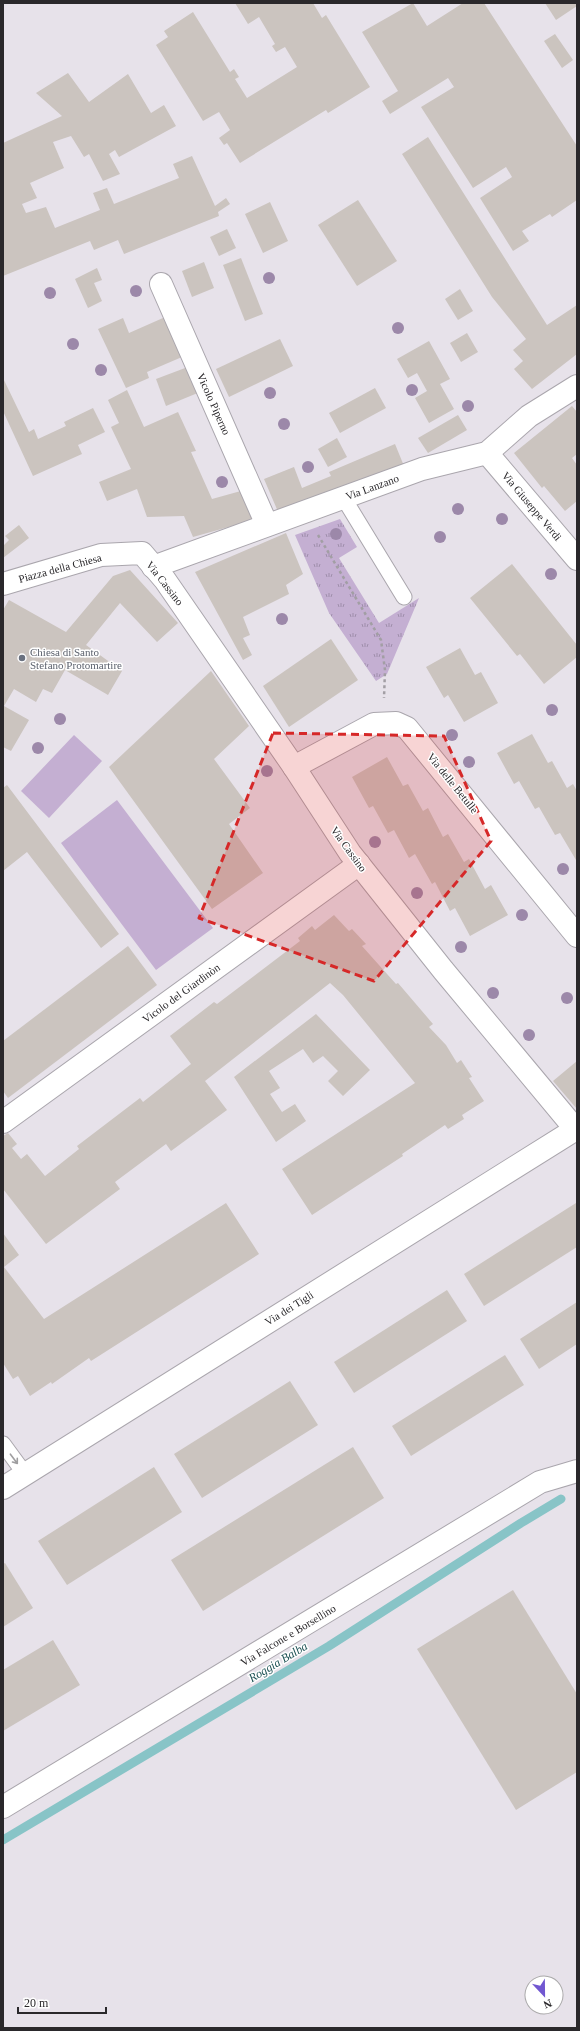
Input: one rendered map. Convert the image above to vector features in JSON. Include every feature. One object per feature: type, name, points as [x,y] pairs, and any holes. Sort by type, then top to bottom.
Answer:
[{"type":"street","name":"Vicolo Piperno","points":[[161,284],[267,525]]},
{"type":"street","name":"Via Lanzano","points":[[148,560],[267,525],[422,469],[487,453],[529,416],[577,386]]},
{"type":"street","name":"Via Giuseppe Verdi","points":[[487,453],[577,559]]},
{"type":"street","name":"Piazza della Chiesa","points":[[3,584],[101,555],[148,560]]},
{"type":"street","name":"Via Cassino","points":[[148,560],[165,580],[359,864],[443,970],[576,1130]]},
{"type":"street","points":[[294,767],[374,724],[383,722]]},
{"type":"street","name":"Via delle Betulle","points":[[383,722],[396,723],[407,728],[577,936]]},
{"type":"street","name":"Vicolo del Giardinòn","points":[[3,1122],[359,864]]},
{"type":"street","name":"Via dei Tigli","points":[[3,1488],[576,1130]]},
{"type":"street","name":"Via Falcone e Borsellino","points":[[3,1807],[540,1482],[577,1471]]},
{"type":"lane","points":[[343,497],[404,597]]},
{"type":"lane","points":[[3,1444],[25,1474]]},
{"type":"path","points":[[303,511],[381,640],[385,670],[383,722]]},
{"type":"highlighted area","points":[[273,733],[444,736],[491,841],[374,981],[199,918]]},
{"type":"green space","points":[[340,519],[357,547],[339,558],[379,623],[419,598],[387,674],[376,681],[329,613],[295,535]]},
{"type":"green space","points":[[74,735],[102,761],[49,818],[21,791]]},
{"type":"green space","points":[[117,800],[213,928],[156,970],[61,843]]},
{"type":"building","points":[[235,3],[313,3],[322,18],[326,15],[370,87],[328,113],[326,110],[240,163],[227,143],[224,145],[219,138],[230,130],[219,112],[203,121],[156,45],[168,37],[164,31],[193,12],[230,72],[234,69],[239,77],[235,79],[247,98],[297,67],[285,47],[276,52],[272,46],[275,44],[259,17],[248,24]]},
{"type":"building","points":[[413,3],[427,26],[463,3],[484,3],[577,146],[577,200],[552,217],[550,214],[522,231],[529,241],[513,251],[480,198],[512,177],[506,167],[473,188],[421,107],[454,87],[448,78],[390,114],[382,101],[398,91],[362,32]]},
{"type":"building","points":[[545,3],[577,3],[577,6],[556,20]]},
{"type":"building","points":[[555,34],[573,60],[562,68],[544,41]]},
{"type":"building","points":[[68,73],[89,102],[128,74],[151,113],[164,105],[176,126],[119,157],[115,150],[109,154],[120,174],[103,181],[89,154],[84,157],[71,136],[53,142],[64,168],[30,183],[37,198],[22,204],[26,213],[46,207],[55,228],[100,210],[93,193],[107,188],[114,204],[179,178],[173,164],[192,156],[215,206],[226,198],[230,204],[218,212],[219,216],[124,254],[118,240],[94,250],[90,241],[3,276],[3,143],[62,116],[36,93]]},
{"type":"building","points":[[428,137],[547,325],[577,305],[577,354],[532,389],[514,369],[523,361],[513,350],[526,339],[492,297],[402,154]]},
{"type":"building","points":[[358,200],[397,261],[357,286],[318,225]]},
{"type":"building","points":[[270,202],[288,241],[263,253],[245,214]]},
{"type":"building","points":[[227,229],[236,248],[219,256],[210,237]]},
{"type":"building","points":[[241,258],[263,314],[245,321],[223,265]]},
{"type":"building","points":[[204,262],[214,288],[192,297],[182,271]]},
{"type":"building","points":[[97,268],[102,280],[94,283],[102,301],[88,308],[75,279]]},
{"type":"building","points":[[460,289],[473,311],[458,320],[445,299]]},
{"type":"building","points":[[172,314],[189,354],[147,372],[149,378],[126,388],[98,329],[123,318],[129,333]]},
{"type":"building","points":[[467,333],[478,352],[461,362],[450,343]]},
{"type":"building","points":[[280,339],[293,366],[229,397],[216,369]]},
{"type":"building","points":[[429,341],[450,379],[440,384],[454,409],[429,423],[415,398],[427,391],[417,373],[408,378],[397,359]]},
{"type":"building","points":[[193,365],[205,390],[166,406],[156,379]]},
{"type":"building","points":[[3,378],[29,432],[34,429],[38,439],[66,426],[64,422],[93,408],[105,432],[78,445],[82,454],[33,476],[3,411]]},
{"type":"building","points":[[375,388],[386,408],[340,433],[329,413]]},
{"type":"building","points":[[127,390],[144,427],[178,412],[196,451],[191,452],[212,499],[248,489],[257,519],[193,537],[184,516],[147,517],[137,489],[107,501],[99,482],[131,469],[111,427],[119,423],[108,400]]},
{"type":"building","points":[[572,406],[577,412],[577,454],[572,458],[577,465],[577,501],[565,511],[544,486],[542,488],[514,453]]},
{"type":"building","points":[[458,415],[467,430],[428,453],[418,438]]},
{"type":"building","points":[[337,438],[347,457],[328,467],[318,449]]},
{"type":"building","points":[[395,444],[404,466],[279,514],[264,479],[294,467],[302,488],[331,476],[329,472]]},
{"type":"building","points":[[19,525],[29,538],[3,558],[3,546],[9,540],[5,536]]},
{"type":"building","points":[[286,533],[303,574],[286,585],[289,594],[243,617],[250,635],[243,638],[252,655],[243,660],[195,572]]},
{"type":"building","points":[[512,564],[577,645],[577,657],[544,684],[520,654],[517,656],[470,598]]},
{"type":"building","points":[[130,570],[178,623],[157,642],[120,603],[86,645],[122,671],[108,695],[65,670],[52,693],[43,689],[36,702],[14,689],[4,706],[29,720],[11,751],[3,747],[3,610],[9,600],[66,632],[113,576]]},
{"type":"building","points":[[331,639],[358,680],[289,727],[263,686]]},
{"type":"building","points":[[460,648],[475,675],[481,672],[498,703],[464,722],[448,695],[444,698],[426,667]]},
{"type":"building","points":[[211,671],[249,726],[214,759],[250,808],[229,824],[263,873],[212,909],[109,767]]},
{"type":"building","points":[[532,734],[548,763],[552,761],[567,788],[573,784],[577,791],[576,860],[560,833],[555,835],[539,807],[535,809],[519,781],[514,784],[497,753]]},
{"type":"building","points":[[387,757],[403,786],[408,784],[423,811],[428,808],[443,837],[448,834],[464,862],[469,859],[485,889],[491,885],[508,915],[470,936],[455,908],[450,911],[435,882],[432,884],[415,854],[409,858],[394,830],[388,833],[373,806],[369,808],[352,777]]},
{"type":"building","points":[[7,785],[119,934],[101,948],[27,852],[3,871],[3,788]]},
{"type":"building","points":[[334,915],[349,931],[352,929],[366,944],[362,946],[396,984],[398,983],[433,1024],[429,1027],[446,1045],[457,1063],[461,1060],[472,1077],[469,1078],[484,1101],[462,1115],[464,1119],[448,1129],[445,1125],[402,1154],[403,1156],[312,1215],[282,1169],[415,1083],[343,995],[330,983],[205,1081],[227,1110],[171,1151],[166,1144],[115,1182],[120,1189],[46,1244],[3,1189],[3,1136],[8,1133],[17,1144],[12,1148],[21,1159],[27,1154],[45,1176],[79,1149],[77,1146],[140,1098],[143,1102],[191,1064],[170,1036],[214,1002],[217,1004],[300,941],[298,938],[312,926],[315,930]]},
{"type":"building","points":[[128,946],[157,985],[8,1098],[3,1091],[3,1041]]},
{"type":"building","points":[[316,1014],[370,1070],[343,1096],[328,1081],[338,1071],[323,1056],[313,1063],[303,1049],[269,1071],[280,1088],[270,1094],[282,1112],[295,1104],[306,1121],[276,1142],[234,1077]]},
{"type":"building","points":[[577,1061],[577,1109],[553,1081]]},
{"type":"building","points":[[226,1203],[259,1254],[91,1361],[89,1358],[52,1384],[51,1382],[30,1396],[18,1376],[13,1379],[3,1363],[3,1233],[19,1255],[4,1267],[44,1319]]},
{"type":"building","points":[[576,1203],[577,1247],[484,1306],[464,1274]]},
{"type":"building","points":[[447,1290],[467,1321],[354,1393],[334,1362]]},
{"type":"building","points":[[577,1302],[577,1344],[539,1369],[520,1339]]},
{"type":"building","points":[[505,1355],[524,1385],[411,1456],[392,1426]]},
{"type":"building","points":[[290,1381],[318,1425],[202,1498],[174,1454]]},
{"type":"building","points":[[353,1447],[384,1498],[203,1611],[171,1560]]},
{"type":"building","points":[[154,1467],[182,1512],[67,1585],[38,1541]]},
{"type":"building","points":[[5,1563],[33,1608],[3,1627],[3,1564]]},
{"type":"building","points":[[513,1590],[577,1694],[577,1772],[516,1810],[417,1649]]},
{"type":"building","points":[[53,1640],[80,1685],[3,1731],[3,1670]]},
{"type":"waterway","name":"Roggia Balba","points":[[3,1840],[329,1646],[561,1499]]},
{"type":"place","name":"Chiesa di Santo Stefano Protomartire","points":[[22,658]]}]
